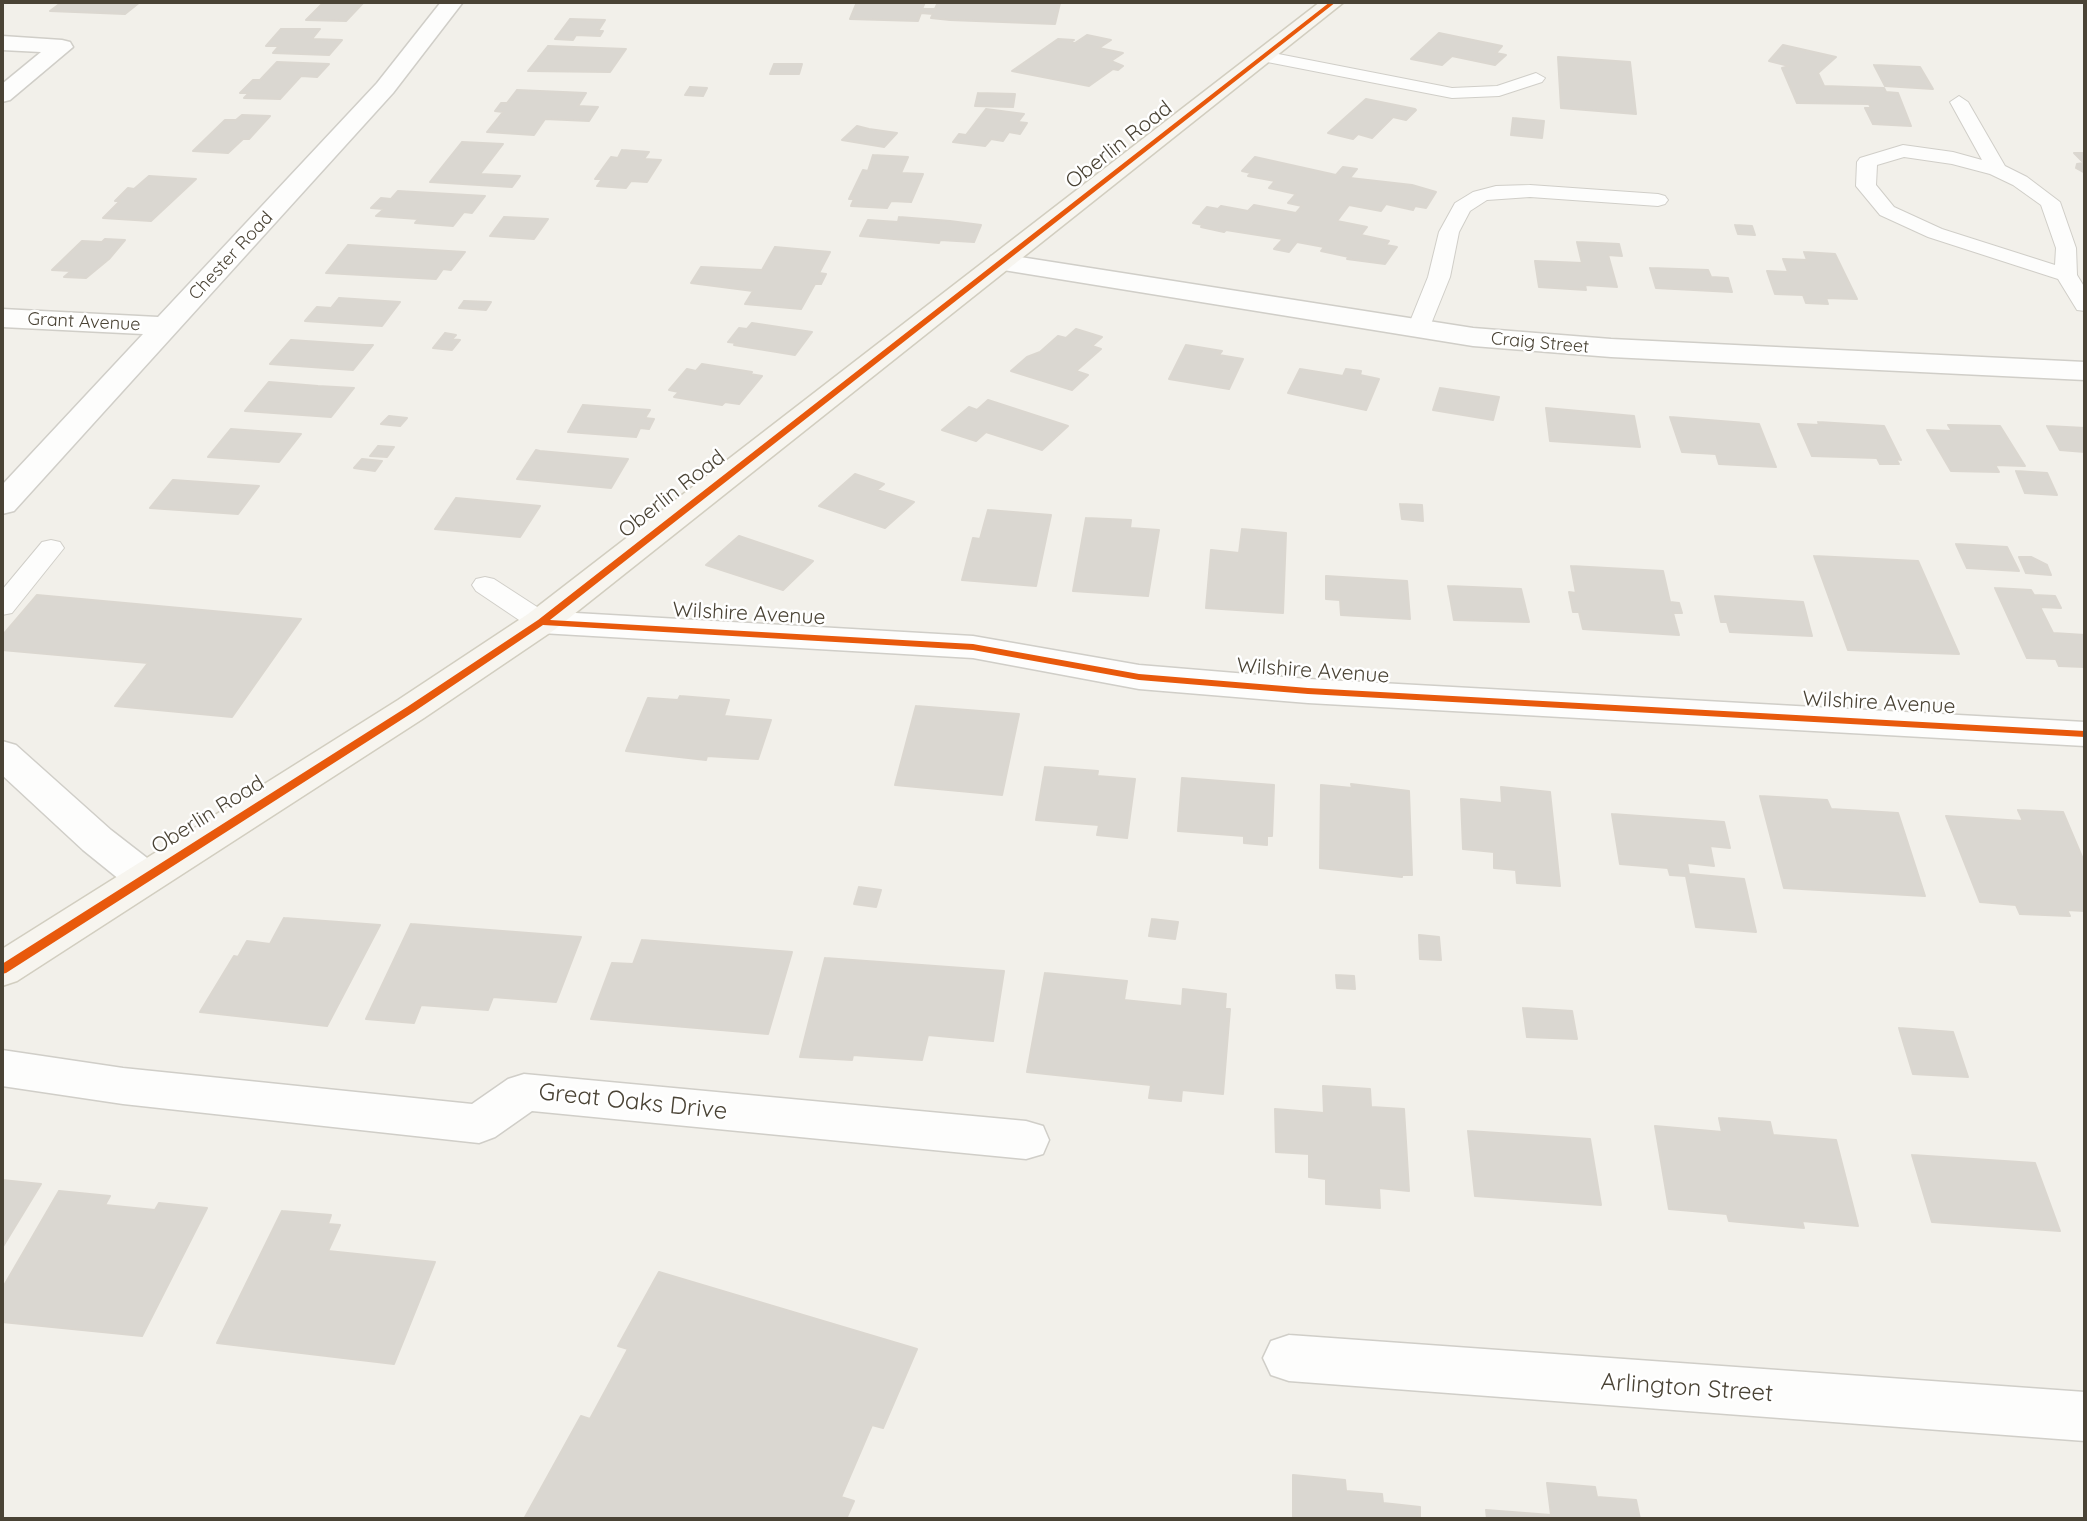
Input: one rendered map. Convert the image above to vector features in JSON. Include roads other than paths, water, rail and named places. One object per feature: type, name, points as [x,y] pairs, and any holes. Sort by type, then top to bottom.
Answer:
[{"type":"main road","name":"Oberlin Road","points":[[2,970],[411,709],[541,622],[1333,2]]},
{"type":"street","name":"Chester Road","points":[[2,504],[385,88],[452,2]]},
{"type":"street","points":[[2,43],[62,47],[2,95]]},
{"type":"street","name":"Craig Street","points":[[1001,262],[1473,337],[1611,348],[2085,371]]},
{"type":"street","name":"Grant Avenue","points":[[2,318],[166,326]]},
{"type":"street","name":"Wilshire Avenue","points":[[541,622],[974,647],[1139,677],[1308,691],[2085,734]]},
{"type":"street","points":[[2,754],[97,840],[145,878]]},
{"type":"street","name":"Great Oaks Drive","points":[[2,1068],[123,1086],[479,1124],[524,1091],[1026,1140]]},
{"type":"street","name":"Arlington Street","points":[[1289,1358],[2085,1417]]},
{"type":"lane","points":[[1263,57],[1452,93],[1499,92],[1536,78]]},
{"type":"lane","points":[[1959,102],[1997,170]]},
{"type":"lane","points":[[2066,275],[1936,233],[1886,211],[1866,186],[1867,162],[1903,151],[1953,158],[1997,170],[2020,181],[2050,202],[2066,248],[2066,275],[2085,304]]},
{"type":"lane","points":[[1418,328],[1438,277],[1449,232],[1462,206],[1480,196],[1496,192],[1530,191],[1658,200]]},
{"type":"lane","points":[[2,607],[51,548]]},
{"type":"lane","points":[[485,585],[541,622]]}]
